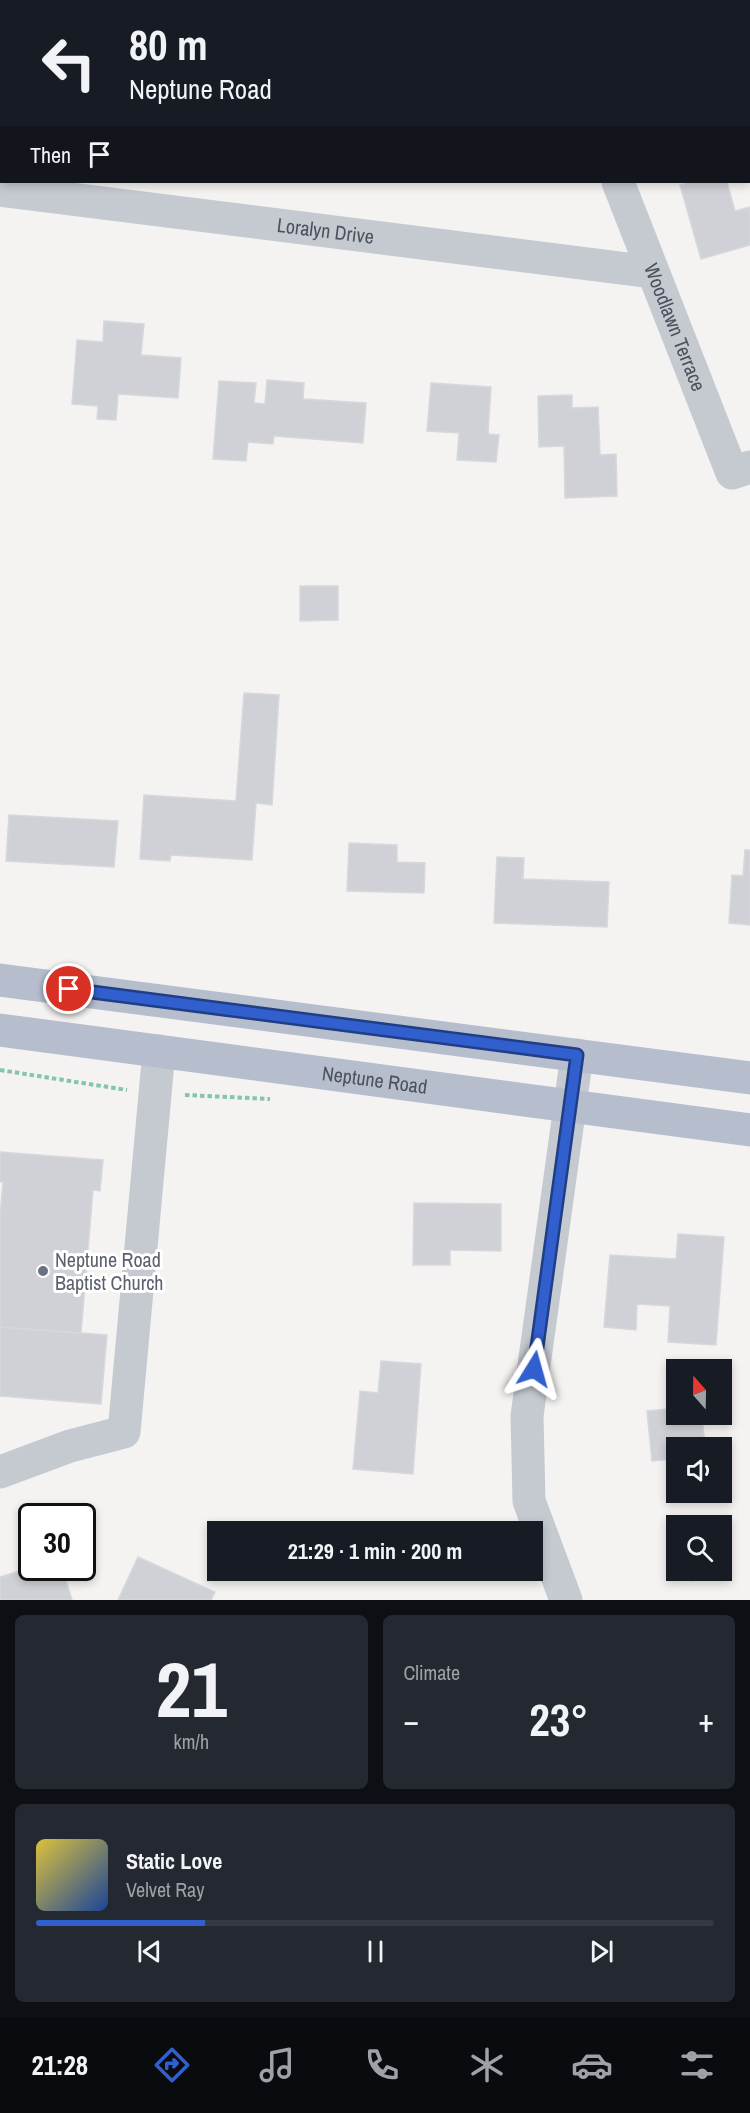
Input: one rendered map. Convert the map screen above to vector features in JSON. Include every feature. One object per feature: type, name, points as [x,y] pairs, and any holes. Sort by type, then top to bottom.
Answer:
[{"type":"main road","points":[[0,980],[750,1078]]},
{"type":"main road","name":"Neptune Road","points":[[0,1030],[750,1130]]},
{"type":"street","name":"Woodlawn Terrace","points":[[618,183],[652,272],[741,470]]},
{"type":"street","name":"Loralyn Drive","points":[[0,190],[652,272]]},
{"type":"street","points":[[0,1472],[70,1446],[124,1432],[159,1052]]},
{"type":"street","points":[[566,1600],[529,1502],[527,1416],[577,1055]]},
{"type":"path","points":[[0,1070],[154,1094],[276,1099]]},
{"type":"building","points":[[727,183],[735,211],[750,207],[750,245],[701,259],[680,185]]},
{"type":"building","points":[[104,321],[144,324],[141,355],[181,358],[178,398],[118,394],[116,420],[97,419],[98,406],[72,404],[77,340],[103,342]]},
{"type":"building","points":[[267,380],[304,383],[303,399],[366,403],[363,443],[274,436],[273,444],[248,442],[246,461],[213,459],[219,381],[256,383],[254,403],[265,404]]},
{"type":"building","points":[[431,383],[491,387],[488,434],[499,435],[496,462],[457,460],[459,433],[427,431]]},
{"type":"building","points":[[572,395],[572,408],[598,407],[600,455],[616,454],[617,496],[565,498],[564,446],[539,447],[538,396]]},
{"type":"building","points":[[300,586],[338,586],[338,620],[300,621]]},
{"type":"building","points":[[244,693],[279,695],[272,805],[256,803],[252,860],[171,855],[170,861],[140,859],[144,795],[236,801]]},
{"type":"building","points":[[9,815],[118,821],[114,867],[6,861]]},
{"type":"building","points":[[349,843],[397,845],[397,862],[425,863],[424,893],[347,891]]},
{"type":"building","points":[[745,850],[750,850],[750,925],[729,923],[732,875],[743,876]]},
{"type":"building","points":[[497,857],[524,858],[523,879],[609,882],[607,927],[494,923]]},
{"type":"building","name":"Neptune Road Baptist Church","points":[[0,1152],[103,1160],[100,1191],[93,1190],[81,1333],[0,1327],[0,1215],[3,1182],[0,1182]]},
{"type":"building","points":[[414,1203],[501,1204],[501,1251],[450,1250],[450,1265],[413,1265]]},
{"type":"building","points":[[678,1234],[724,1237],[716,1345],[668,1342],[670,1306],[637,1304],[636,1330],[604,1327],[610,1255],[676,1259]]},
{"type":"building","points":[[0,1327],[107,1335],[101,1404],[0,1396]]},
{"type":"building","points":[[381,1361],[421,1364],[413,1474],[353,1469],[360,1391],[378,1393]]},
{"type":"building","points":[[666,1409],[666,1425],[703,1425],[704,1437],[666,1437],[666,1460],[652,1461],[647,1411]]},
{"type":"building","points":[[138,1557],[215,1592],[211,1600],[118,1600]]},
{"type":"building","points":[[18,1571],[18,1581],[66,1581],[72,1600],[0,1600],[0,1577]]},
{"type":"place","name":"Neptune Road Baptist Church","points":[[43,1271]]},
{"type":"route","points":[[69,989],[577,1055],[534,1369]]}]
